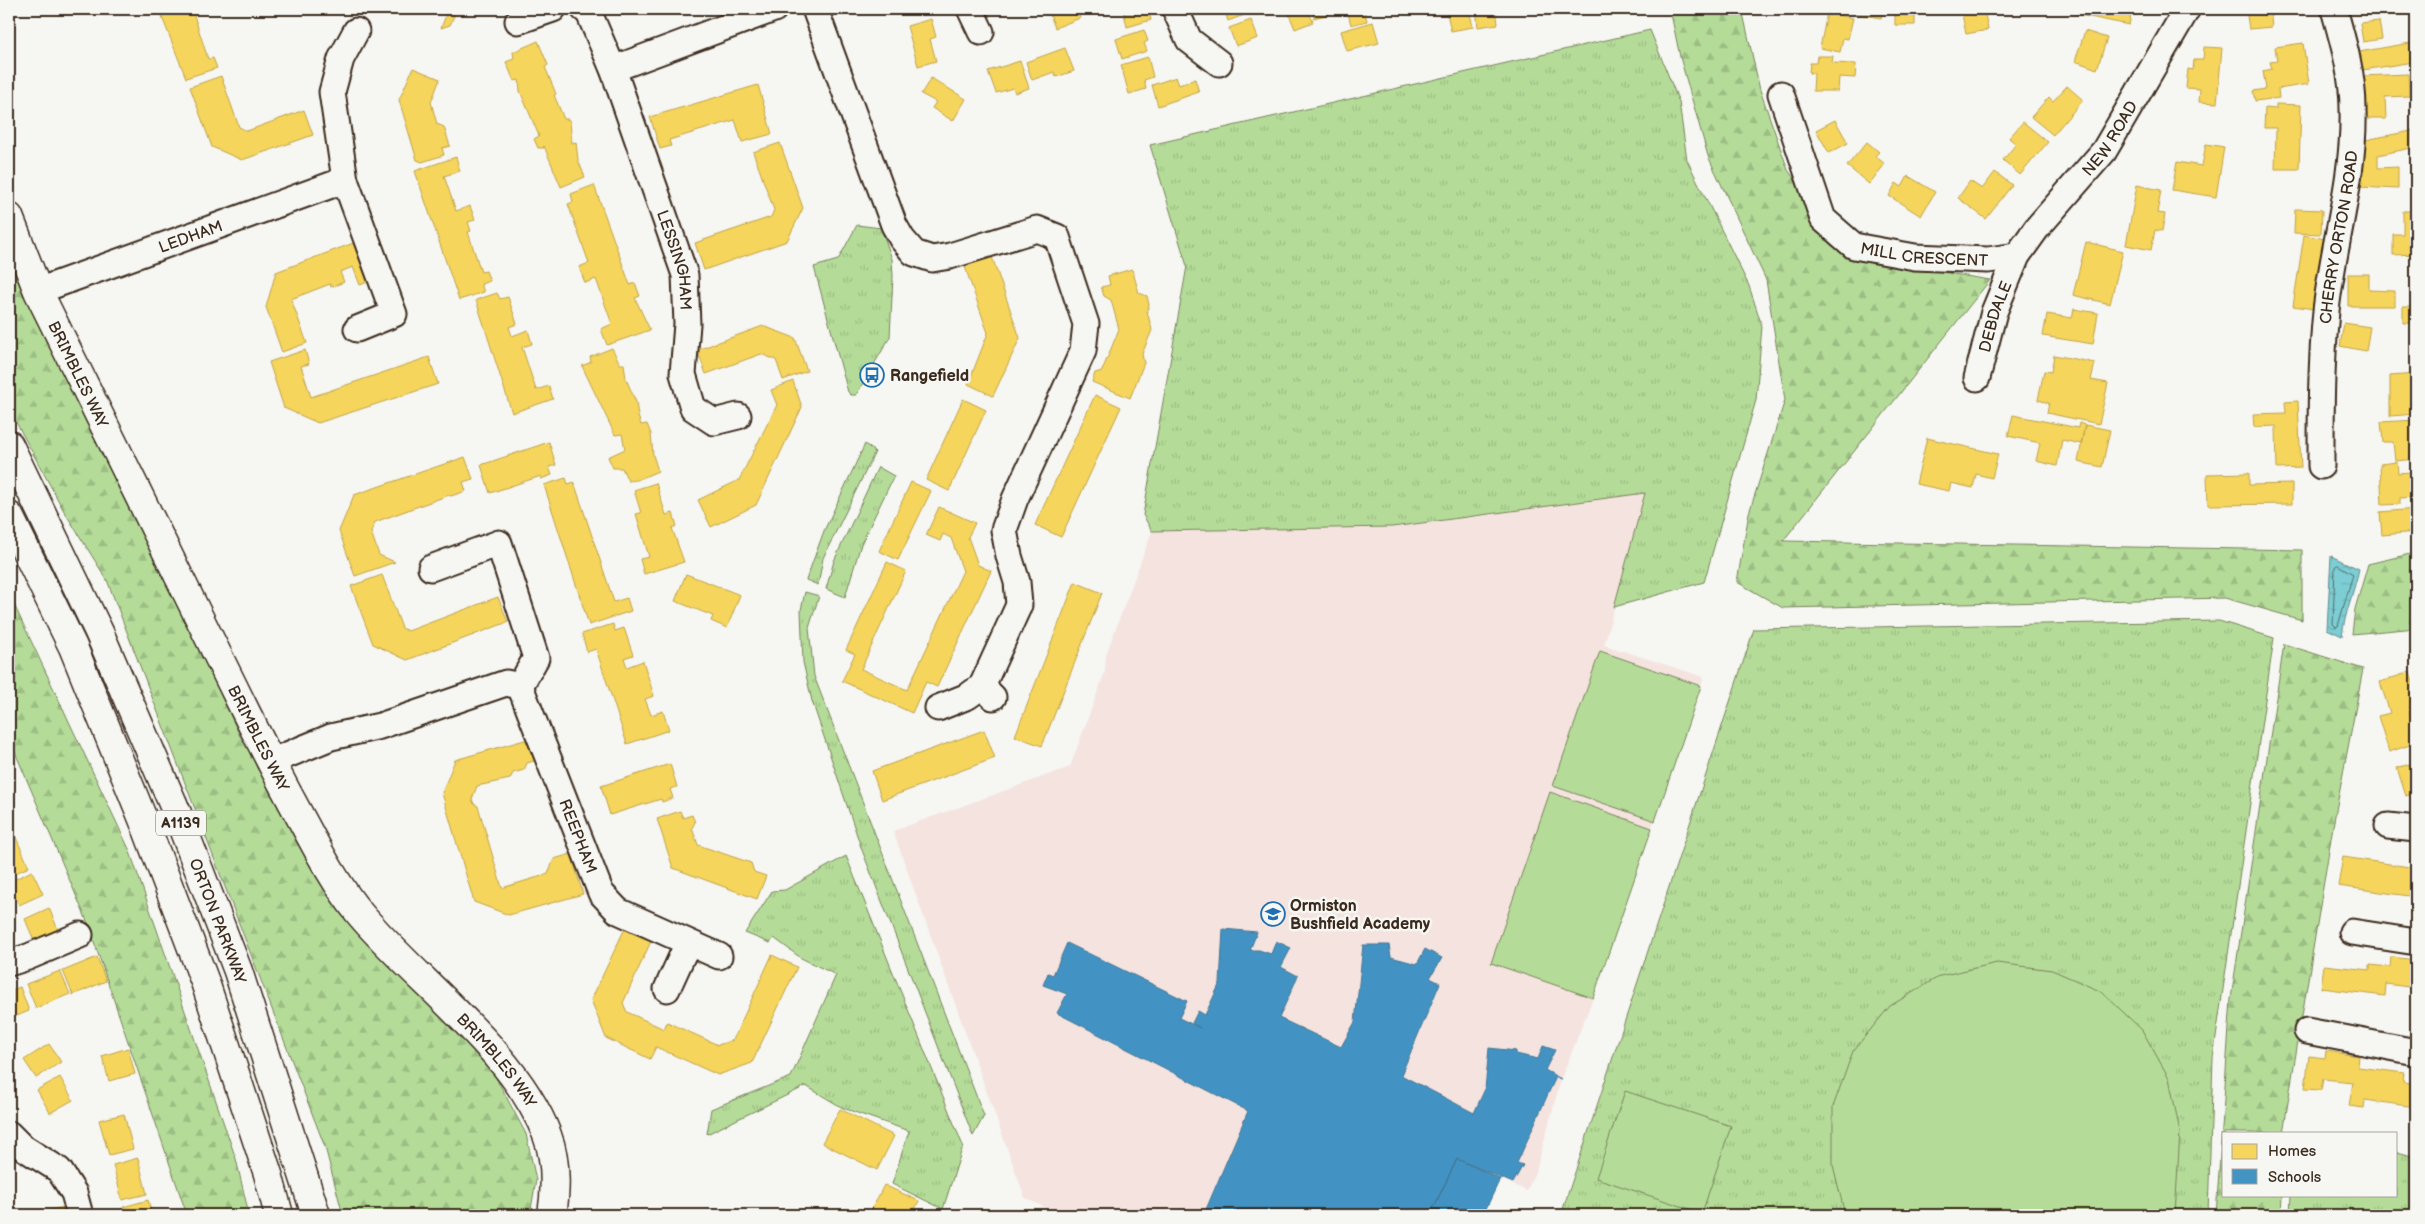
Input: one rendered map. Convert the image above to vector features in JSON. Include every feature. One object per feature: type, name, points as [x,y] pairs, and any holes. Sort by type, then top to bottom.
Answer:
[{"type":"main road","name":"BRIMBLES WAY","points":[[9,217],[38,291],[270,762],[335,881],[360,913],[402,960],[467,1023],[508,1069],[536,1112],[548,1136],[555,1166],[552,1215]]},
{"type":"main road","name":"ORTON PARKWAY","points":[[9,445],[99,632],[177,813],[238,972],[316,1215]]},
{"type":"main road","name":"ORTON PARKWAY","points":[[9,516],[72,647],[145,824],[208,992],[268,1174],[279,1215]]},
{"type":"street","points":[[518,21],[553,9]]},
{"type":"street","name":"LESSINGHAM","points":[[584,9],[589,13],[613,69],[685,275],[686,324],[682,374],[693,408],[714,422],[738,416]]},
{"type":"street","points":[[613,69],[774,9]]},
{"type":"street","points":[[815,9],[894,225],[902,239],[914,253],[932,259],[950,256],[1037,229],[1057,237],[1086,324],[1083,351],[1015,499],[1004,530],[1017,582],[1019,605],[987,692],[968,696],[938,708]]},
{"type":"street","points":[[970,9],[981,32]]},
{"type":"street","points":[[1175,9],[1189,40],[1220,63]]},
{"type":"street","name":"NEW ROAD","points":[[2017,256],[2036,228],[2104,151],[2187,9]]},
{"type":"street","name":"CHERRY ORTON ROAD","points":[[2321,466],[2321,391],[2326,312],[2352,146],[2353,108],[2349,70],[2334,9]]},
{"type":"street","points":[[356,31],[341,59],[332,92],[345,180],[394,314],[357,329]]},
{"type":"street","name":"MILL CRESCENT","points":[[1781,94],[1823,219],[1854,246],[1915,256],[1988,260],[2017,256]]},
{"type":"street","name":"LEDHAM","points":[[38,291],[345,180]]},
{"type":"street","name":"DEBDALE","points":[[1978,378],[1994,312],[2017,256]]},
{"type":"street","points":[[270,762],[330,738],[380,726],[506,683],[520,686],[536,658],[499,543],[431,568]]},
{"type":"street","name":"REEPHAM","points":[[520,686],[601,893],[618,910],[719,956]]},
{"type":"street","points":[[2388,826],[2416,829]]},
{"type":"street","points":[[2352,932],[2416,942]]},
{"type":"street","points":[[9,962],[28,957],[80,935]]},
{"type":"street","points":[[668,989],[688,943]]},
{"type":"street","points":[[2307,1031],[2416,1052]]},
{"type":"street","points":[[13,1148],[59,1170],[74,1193],[80,1215]]},
{"type":"street","points":[[552,1215],[559,1215]]},
{"type":"shaded area","name":"Ormiston Bushfield Academy","points":[[1645,493],[1604,645],[1704,677],[1593,998],[1561,1079],[1537,1167],[1527,1191],[1457,1159],[1430,1215],[1061,1215],[1025,1198],[893,831],[1070,767],[1105,672],[1106,655],[1152,531],[1392,527]]},
{"type":"green space","points":[[1670,9],[1742,9],[1760,90],[1788,170],[1850,257],[1990,280],[1783,541],[2302,550],[2302,620],[2225,598],[1783,608],[1737,582],[1749,513],[1785,400],[1766,280],[1708,156],[1680,57]]},
{"type":"green space","points":[[1650,30],[1679,102],[1687,160],[1749,286],[1762,326],[1756,400],[1704,582],[1614,607],[1645,493],[1392,527],[1152,531],[1143,515],[1187,266],[1150,145]]},
{"type":"green space","points":[[857,225],[881,228],[892,259],[893,276],[890,337],[856,395],[851,395],[848,392],[814,267],[838,260]]},
{"type":"green space","points":[[9,235],[56,343],[240,736],[356,932],[427,1000],[491,1068],[526,1134],[536,1180],[530,1215],[343,1215],[325,1147],[107,580],[64,511],[9,409]]},
{"type":"green space","points":[[865,444],[875,452],[823,558],[818,585],[806,580],[824,531]]},
{"type":"green space","points":[[878,467],[894,476],[861,544],[845,597],[826,589],[834,561]]},
{"type":"green space","points":[[2416,554],[2416,628],[2352,634],[2355,609],[2368,564]]},
{"type":"green space","points":[[805,592],[819,596],[809,628],[814,676],[984,1116],[973,1136],[862,850],[812,701],[803,662],[801,610]]},
{"type":"green space","points":[[9,594],[129,849],[236,1159],[249,1215],[187,1215],[87,921],[9,738]]},
{"type":"green space","points":[[2219,621],[2274,638],[2213,1058],[2208,1215],[1561,1215],[1754,629]]},
{"type":"green space","points":[[2284,644],[2363,669],[2333,826],[2283,1132],[2222,1132],[2222,1196],[2282,1196],[2281,1215],[2216,1215],[2231,999]]},
{"type":"green space","points":[[1600,651],[1701,686],[1655,821],[1553,786]]},
{"type":"green space","points":[[1550,792],[1652,828],[1593,998],[1491,963]]},
{"type":"green space","points":[[846,856],[963,1146],[943,1209],[892,1184],[909,1131],[843,1108],[806,1086],[707,1134],[711,1109],[791,1077],[836,975],[801,958],[774,938],[770,943],[745,933],[772,891],[785,890]]},
{"type":"green space","points":[[1997,963],[2052,970],[2102,992],[2142,1030],[2169,1078],[2180,1132],[2175,1215],[1845,1215],[1833,1165],[1833,1107],[1853,1051],[1890,1006],[1940,976]]},
{"type":"green space","points":[[1625,1091],[1731,1126],[1702,1213],[1596,1178]]},
{"type":"green space","points":[[2398,1152],[2416,1157],[2416,1215],[2290,1215],[2291,1196],[2398,1196]]},
{"type":"water","points":[[2331,556],[2359,569],[2342,636],[2327,629]]},
{"type":"building: Homes","points":[[166,9],[192,9],[208,59],[213,58],[217,68],[186,78],[162,17]]},
{"type":"building: Homes","points":[[431,9],[457,9],[450,25],[441,28],[446,15]]},
{"type":"building: Homes","points":[[897,9],[916,9],[899,15]]},
{"type":"building: Homes","points":[[1048,9],[1076,9],[1080,18],[1055,28]]},
{"type":"building: Homes","points":[[1123,9],[1148,9],[1151,20],[1127,27]]},
{"type":"building: Homes","points":[[1224,9],[1251,9],[1252,12],[1228,21]]},
{"type":"building: Homes","points":[[1287,9],[1308,9],[1313,22],[1295,29]]},
{"type":"building: Homes","points":[[1312,9],[1332,9],[1333,13],[1314,18]]},
{"type":"building: Homes","points":[[1347,9],[1364,9],[1367,21],[1351,25]]},
{"type":"building: Homes","points":[[1446,9],[1469,9],[1473,27],[1451,31]]},
{"type":"building: Homes","points":[[1476,9],[1496,9],[1498,24],[1478,27]]},
{"type":"building: Homes","points":[[1847,9],[1883,9],[1881,18],[1847,12]]},
{"type":"building: Homes","points":[[1895,9],[1915,9],[1915,25],[1895,25]]},
{"type":"building: Homes","points":[[1961,9],[1984,9],[1988,30],[1966,34]]},
{"type":"building: Homes","points":[[2076,9],[2132,9],[2129,25],[2075,14]]},
{"type":"building: Homes","points":[[2246,9],[2270,9],[2272,27],[2249,29]]},
{"type":"building: Homes","points":[[1827,13],[1853,18],[1848,39],[1843,38],[1840,52],[1820,48]]},
{"type":"building: Homes","points":[[931,19],[936,37],[930,39],[936,61],[918,66],[907,26]]},
{"type":"building: Homes","points":[[1251,20],[1258,38],[1236,46],[1229,28]]},
{"type":"building: Homes","points":[[2379,21],[2382,39],[2363,42],[2360,23]]},
{"type":"building: Homes","points":[[1373,22],[1379,43],[1347,51],[1341,31]]},
{"type":"building: Homes","points":[[1144,30],[1148,41],[1144,43],[1147,51],[1122,59],[1116,39]]},
{"type":"building: Homes","points":[[2085,31],[2107,38],[2097,69],[2075,61]]},
{"type":"building: Homes","points":[[538,41],[548,65],[545,67],[556,94],[554,95],[564,119],[568,119],[570,122],[572,143],[576,142],[578,160],[585,177],[561,187],[544,146],[544,148],[538,148],[534,139],[539,136],[520,91],[519,80],[514,81],[506,62],[514,59],[513,52]]},
{"type":"building: Homes","points":[[2416,42],[2416,74],[2413,62],[2363,70],[2359,52]]},
{"type":"building: Homes","points":[[2303,43],[2309,84],[2278,89],[2279,98],[2255,101],[2253,91],[2266,89],[2263,71],[2272,69],[2270,62],[2277,61],[2275,47]]},
{"type":"building: Homes","points":[[2204,47],[2222,48],[2217,103],[2199,102],[2200,89],[2186,88],[2188,69],[2193,70],[2194,60],[2203,60]]},
{"type":"building: Homes","points":[[1065,48],[1074,71],[1056,77],[1054,72],[1032,80],[1026,62]]},
{"type":"building: Homes","points":[[1817,56],[1833,56],[1832,63],[1856,64],[1855,78],[1839,77],[1838,91],[1813,91],[1814,73],[1809,73],[1810,63],[1816,63]]},
{"type":"building: Homes","points":[[1148,57],[1153,77],[1144,80],[1146,89],[1129,94],[1121,65]]},
{"type":"building: Homes","points":[[1020,61],[1029,88],[1015,93],[1013,88],[996,93],[988,71]]},
{"type":"building: Homes","points":[[413,68],[440,79],[431,102],[437,124],[444,127],[450,146],[442,148],[444,155],[422,162],[417,160],[399,100]]},
{"type":"building: Homes","points":[[2408,74],[2409,96],[2385,97],[2386,119],[2365,119],[2363,76]]},
{"type":"building: Homes","points":[[221,76],[239,127],[247,131],[304,110],[313,135],[242,160],[212,147],[190,87]]},
{"type":"building: Homes","points":[[1176,77],[1179,85],[1195,79],[1199,92],[1158,106],[1152,85]]},
{"type":"building: Homes","points":[[931,78],[966,99],[953,121],[932,108],[936,102],[921,94]]},
{"type":"building: Homes","points":[[758,85],[772,134],[742,142],[735,120],[669,140],[671,146],[660,149],[650,117]]},
{"type":"building: Homes","points":[[2067,86],[2083,100],[2053,135],[2031,117],[2049,97],[2053,101]]},
{"type":"building: Homes","points":[[2276,104],[2301,105],[2299,169],[2275,169],[2276,128],[2264,128],[2265,108],[2276,109]]},
{"type":"building: Homes","points":[[1835,120],[1848,143],[1829,153],[1816,130]]},
{"type":"building: Homes","points":[[2023,122],[2048,142],[2020,175],[2003,160],[2016,144],[2009,138]]},
{"type":"building: Homes","points":[[2416,130],[2416,147],[2378,155],[2378,168],[2398,167],[2398,189],[2359,187],[2360,141]]},
{"type":"building: Homes","points":[[1867,142],[1879,152],[1875,156],[1885,164],[1869,184],[1847,166]]},
{"type":"building: Homes","points":[[780,143],[803,208],[787,241],[704,270],[695,243],[771,217],[774,210],[753,152]]},
{"type":"building: Homes","points":[[2206,144],[2224,147],[2216,197],[2172,190],[2177,162],[2202,166]]},
{"type":"building: Homes","points":[[456,157],[460,171],[444,176],[456,211],[470,206],[475,220],[468,222],[471,231],[468,232],[481,272],[486,271],[490,281],[481,284],[484,292],[459,300],[415,171]]},
{"type":"building: Homes","points":[[1995,172],[2012,185],[1986,219],[1958,198],[1970,181],[1982,189]]},
{"type":"building: Homes","points":[[1908,176],[1935,192],[1921,216],[1889,196],[1896,183],[1902,187]]},
{"type":"building: Homes","points":[[594,185],[630,285],[635,283],[640,296],[635,298],[650,330],[607,345],[601,329],[612,324],[596,279],[585,283],[579,267],[589,263],[568,204],[573,202],[571,194]]},
{"type":"building: Homes","points":[[2137,185],[2161,190],[2157,213],[2165,214],[2162,231],[2155,230],[2151,250],[2126,245]]},
{"type":"building: Homes","points":[[2295,209],[2322,210],[2321,234],[2294,233]]},
{"type":"building: Homes","points":[[2403,211],[2416,211],[2416,254],[2393,255],[2393,234],[2403,234]]},
{"type":"building: Homes","points":[[2304,235],[2325,239],[2314,309],[2293,306]]},
{"type":"building: Homes","points":[[359,241],[373,280],[360,285],[353,267],[340,272],[344,282],[331,287],[330,284],[291,299],[307,343],[282,352],[266,307],[276,272]]},
{"type":"building: Homes","points":[[2086,242],[2123,251],[2110,304],[2073,295]]},
{"type":"building: Homes","points":[[991,254],[1020,338],[993,396],[968,384],[988,333],[964,264]]},
{"type":"building: Homes","points":[[1132,269],[1139,293],[1147,296],[1149,305],[1147,311],[1152,330],[1142,354],[1144,363],[1130,398],[1092,382],[1095,373],[1102,371],[1119,329],[1111,300],[1104,296],[1101,287],[1110,285],[1108,276]]},
{"type":"building: Homes","points":[[2348,274],[2369,274],[2369,290],[2395,291],[2395,306],[2348,306]]},
{"type":"building: Homes","points":[[497,293],[500,299],[508,297],[517,324],[509,327],[512,336],[528,330],[532,344],[522,347],[536,390],[549,386],[553,399],[512,413],[476,300]]},
{"type":"building: Homes","points":[[2403,307],[2416,307],[2416,323],[2403,323]]},
{"type":"building: Homes","points":[[2074,309],[2098,313],[2093,344],[2043,336],[2047,314],[2072,318]]},
{"type":"building: Homes","points":[[2344,323],[2370,327],[2366,351],[2340,346]]},
{"type":"building: Homes","points":[[763,326],[795,338],[807,371],[783,380],[776,360],[761,354],[706,374],[697,350]]},
{"type":"building: Homes","points":[[612,348],[620,364],[624,364],[626,379],[636,402],[641,425],[647,424],[651,434],[653,455],[658,471],[637,480],[628,481],[622,468],[613,468],[608,457],[625,449],[622,434],[615,435],[582,366],[591,362],[590,357]]},
{"type":"building: Homes","points":[[305,350],[309,364],[301,366],[311,397],[429,357],[438,384],[318,423],[284,408],[269,362]]},
{"type":"building: Homes","points":[[2054,355],[2095,363],[2091,380],[2108,383],[2099,424],[2047,413],[2049,403],[2038,400],[2044,371],[2051,372]]},
{"type":"building: Homes","points":[[2416,374],[2416,414],[2390,416],[2390,376]]},
{"type":"building: Homes","points":[[793,381],[802,407],[756,505],[711,527],[698,500],[739,480],[777,405],[771,390]]},
{"type":"building: Homes","points":[[1095,395],[1121,407],[1061,537],[1035,525]]},
{"type":"building: Homes","points":[[963,399],[986,410],[949,491],[926,480]]},
{"type":"building: Homes","points":[[2298,401],[2301,468],[2277,469],[2276,426],[2254,427],[2253,414],[2286,413],[2285,402]]},
{"type":"building: Homes","points":[[2013,415],[2078,428],[2079,423],[2085,425],[2081,444],[2062,440],[2057,466],[2036,461],[2040,443],[2008,436]]},
{"type":"building: Homes","points":[[2416,420],[2416,459],[2395,461],[2393,442],[2383,442],[2381,422]]},
{"type":"building: Homes","points":[[2085,425],[2110,430],[2102,467],[2078,462]]},
{"type":"building: Homes","points":[[1927,438],[1998,454],[1992,478],[1976,474],[1973,488],[1951,483],[1949,491],[1916,484]]},
{"type":"building: Homes","points":[[549,442],[556,465],[549,467],[552,475],[541,479],[541,476],[490,493],[481,465]]},
{"type":"building: Homes","points":[[465,457],[473,479],[463,482],[466,491],[449,495],[375,522],[371,532],[379,555],[395,562],[355,576],[339,531],[354,495]]},
{"type":"building: Homes","points":[[2397,462],[2398,473],[2411,472],[2411,484],[2416,484],[2416,497],[2400,498],[2400,504],[2382,505],[2380,464]]},
{"type":"building: Homes","points":[[2249,473],[2249,485],[2292,484],[2292,504],[2208,505],[2207,474]]},
{"type":"building: Homes","points":[[566,478],[568,484],[574,482],[614,602],[627,598],[631,611],[589,625],[544,485]]},
{"type":"building: Homes","points":[[911,482],[931,491],[898,560],[879,551]]},
{"type":"building: Homes","points":[[656,483],[666,515],[673,513],[677,526],[672,528],[684,562],[644,574],[640,559],[649,557],[636,514],[641,513],[634,490]]},
{"type":"building: Homes","points":[[939,507],[975,523],[968,537],[978,565],[991,571],[937,687],[926,682],[912,713],[842,681],[855,654],[846,650],[887,562],[906,571],[861,669],[907,690],[963,571],[951,538],[943,534],[940,541],[926,535]]},
{"type":"building: Homes","points":[[2416,509],[2416,532],[2382,535],[2380,512]]},
{"type":"building: Homes","points":[[686,574],[740,595],[727,628],[711,621],[713,616],[675,601]]},
{"type":"building: Homes","points":[[382,575],[402,628],[408,631],[498,597],[508,622],[407,660],[373,644],[351,586]]},
{"type":"building: Homes","points":[[1075,582],[1102,593],[1042,746],[1015,736]]},
{"type":"building: Homes","points":[[613,624],[615,631],[624,628],[633,655],[624,658],[627,667],[643,661],[654,696],[645,699],[651,715],[663,711],[669,730],[627,744],[596,649],[587,652],[582,634]]},
{"type":"building: Homes","points":[[2410,672],[2416,691],[2416,705],[2408,708],[2416,733],[2416,743],[2389,752],[2378,716],[2390,713],[2380,682]]},
{"type":"building: Homes","points":[[984,730],[995,758],[882,800],[872,771]]},
{"type":"building: Homes","points":[[535,737],[541,759],[527,763],[524,770],[513,773],[510,779],[477,786],[472,799],[474,804],[478,806],[502,888],[548,874],[554,859],[571,854],[583,894],[509,915],[474,902],[442,793],[455,760]]},
{"type":"building: Homes","points":[[2416,762],[2416,793],[2406,796],[2397,768]]},
{"type":"building: Homes","points":[[670,764],[677,787],[670,789],[673,798],[662,802],[661,799],[610,815],[601,786]]},
{"type":"building: Homes","points":[[680,811],[683,818],[692,815],[695,822],[692,828],[698,845],[751,863],[754,872],[766,876],[757,899],[673,868],[657,819]]},
{"type":"building: Homes","points":[[14,833],[29,867],[9,876],[9,836]]},
{"type":"building: Homes","points":[[2343,857],[2416,868],[2416,897],[2338,886]]},
{"type":"building: Homes","points":[[32,871],[43,894],[19,905],[9,882]]},
{"type":"building: Homes","points":[[49,908],[59,932],[35,943],[25,919]]},
{"type":"building: Homes","points":[[626,926],[652,939],[623,1003],[627,1012],[664,1029],[667,1022],[718,1045],[733,1040],[772,955],[797,967],[752,1063],[718,1075],[656,1047],[650,1059],[606,1038],[591,1000]]},
{"type":"building: Homes","points":[[97,957],[106,981],[73,995],[63,971]]},
{"type":"building: Homes","points":[[2391,957],[2416,960],[2416,988],[2386,984],[2385,996],[2321,988],[2324,965],[2370,970],[2370,965],[2390,967]]},
{"type":"building: Homes","points":[[60,971],[70,994],[36,1008],[26,984]]},
{"type":"building: Homes","points":[[20,987],[29,1011],[9,1019],[9,991]]},
{"type":"building: Homes","points":[[49,1044],[61,1062],[36,1078],[24,1060]]},
{"type":"building: Homes","points":[[128,1048],[135,1074],[109,1081],[102,1056]]},
{"type":"building: Homes","points":[[2326,1051],[2359,1056],[2358,1067],[2404,1073],[2403,1082],[2416,1084],[2416,1107],[2365,1100],[2364,1108],[2349,1106],[2353,1082],[2323,1079],[2321,1090],[2305,1089],[2309,1056],[2325,1058]]},
{"type":"building: Homes","points":[[60,1077],[73,1100],[50,1113],[37,1090]]},
{"type":"building: Homes","points":[[840,1109],[894,1136],[877,1170],[822,1143]]},
{"type":"building: Homes","points":[[124,1114],[133,1149],[109,1155],[99,1120]]},
{"type":"building: Homes","points":[[138,1158],[147,1194],[122,1200],[113,1165]]},
{"type":"building: Homes","points":[[884,1185],[919,1201],[912,1215],[869,1215]]},
{"type":"building: Homes","points":[[148,1200],[152,1215],[126,1215],[123,1207]]},
{"type":"building: Homes","points":[[69,1206],[71,1215],[41,1215],[40,1212]]},
{"type":"building: Schools","name":"Ormiston Bushfield Academy","points":[[1223,929],[1257,932],[1250,950],[1259,950],[1271,954],[1276,941],[1291,948],[1281,967],[1298,976],[1279,1018],[1341,1047],[1355,1022],[1363,945],[1389,945],[1391,957],[1417,964],[1425,949],[1442,958],[1430,978],[1440,983],[1401,1075],[1474,1113],[1485,1089],[1489,1048],[1516,1051],[1516,1054],[1538,1059],[1543,1046],[1555,1050],[1545,1070],[1561,1079],[1556,1077],[1548,1094],[1517,1163],[1523,1165],[1513,1183],[1457,1159],[1430,1215],[1204,1214],[1248,1111],[1057,1013],[1067,994],[1043,985],[1048,973],[1053,975],[1067,943],[1187,1001],[1179,1018],[1200,1028],[1192,1023],[1198,1011],[1205,1015],[1220,983]]},
{"type":"building: Schools","points":[[1457,1159],[1500,1179],[1483,1215],[1430,1215]]},
{"type":"place","name":"Rangefield","points":[[872,375]]},
{"type":"place","name":"Ormiston Bushfield Academy","points":[[1273,914]]}]
